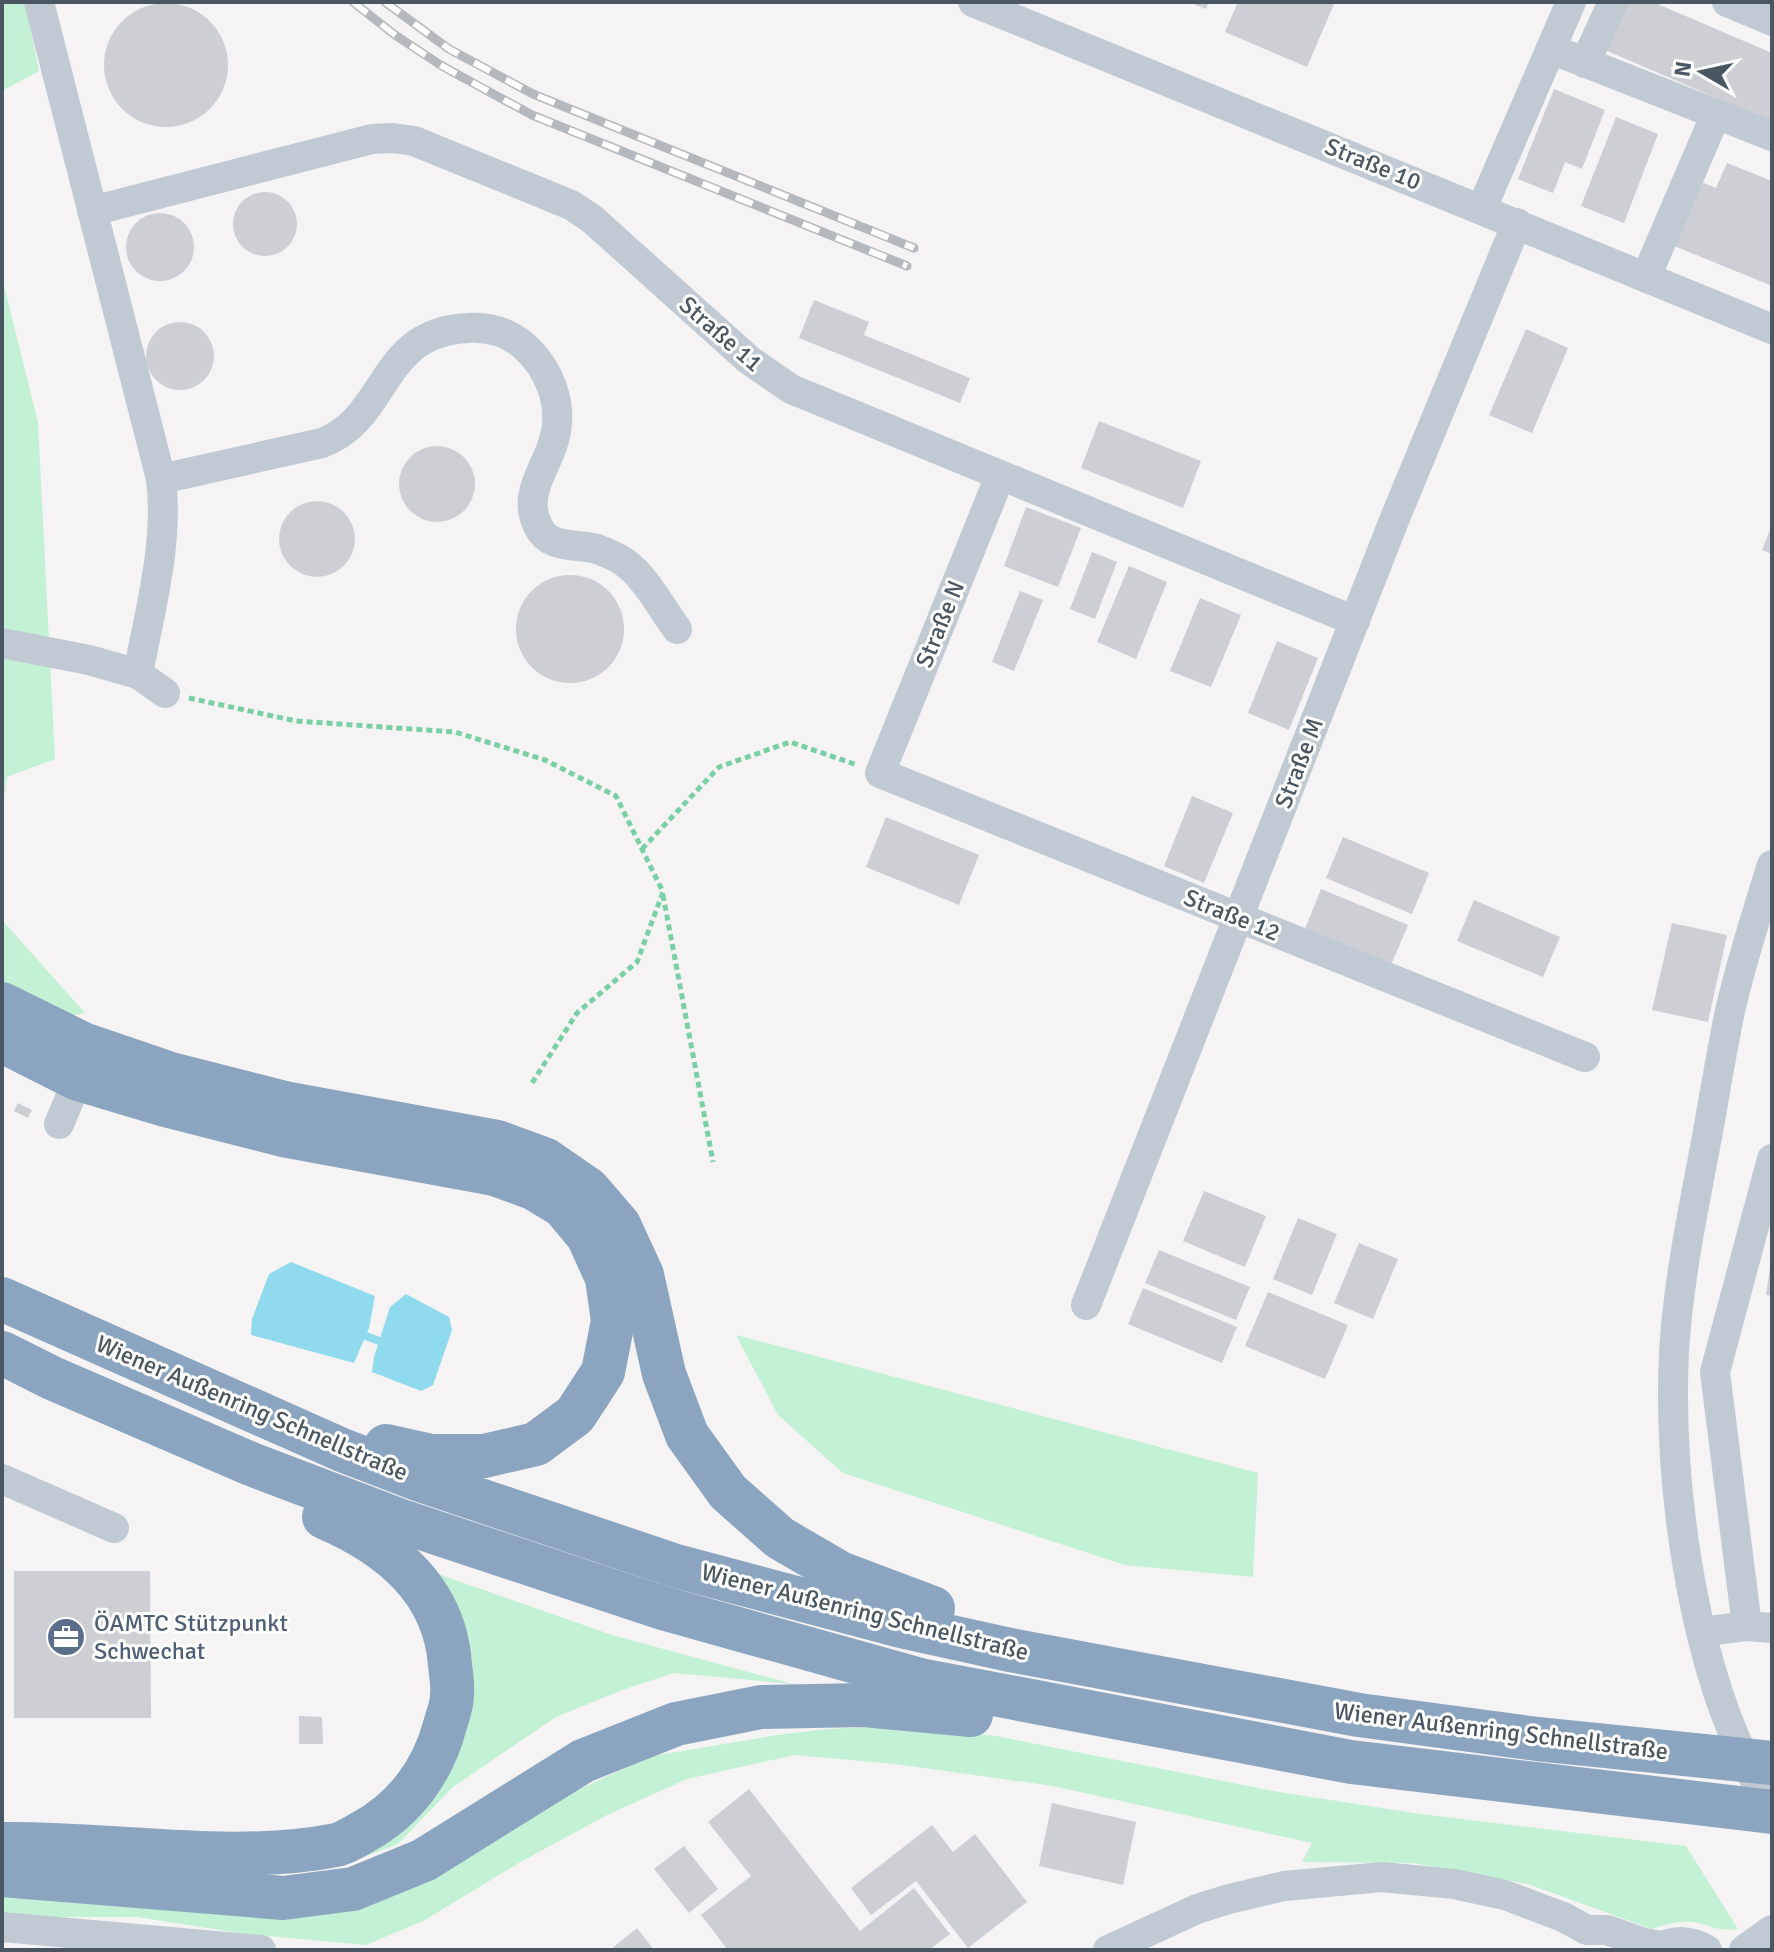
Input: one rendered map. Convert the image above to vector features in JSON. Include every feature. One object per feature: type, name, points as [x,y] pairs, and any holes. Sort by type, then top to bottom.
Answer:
[{"type":"highway","points":[[2,1004],[83,1044],[171,1074],[289,1104],[497,1142],[546,1160],[588,1189],[619,1225],[642,1275],[664,1374],[687,1435],[728,1492],[780,1538],[840,1573],[922,1605],[980,1620],[1010,1650]]},
{"type":"highway","points":[[2,1041],[78,1079],[165,1105],[283,1135],[495,1174],[533,1188],[563,1206],[588,1236],[607,1278],[613,1321],[603,1372],[575,1415],[536,1444],[484,1456],[431,1456],[392,1445],[342,1450]]},
{"type":"highway","name":"Wiener Außenring Schnellstraße","points":[[2,1299],[342,1450],[420,1480],[676,1566],[901,1626],[1010,1650],[1359,1715],[1537,1739],[1772,1763]]},
{"type":"highway","name":"Wiener Außenring Schnellstraße","points":[[2,1353],[52,1378],[251,1464],[404,1522],[663,1608],[920,1680],[1351,1762],[1772,1811]]},
{"type":"highway","points":[[2,1844],[203,1852],[279,1852],[339,1845],[385,1820],[418,1786],[439,1747],[453,1698],[449,1646],[432,1601],[402,1562],[354,1530],[301,1507],[251,1464]]},
{"type":"highway","points":[[2,1875],[283,1898],[353,1889],[424,1860],[583,1761],[676,1724],[761,1707],[864,1705],[972,1715],[1029,1724],[1097,1715]]},
{"type":"street","points":[[39,2],[161,479],[164,501],[159,564],[138,674]]},
{"type":"street","name":"Straße 10","points":[[973,2],[1772,329]]},
{"type":"street","points":[[1482,208],[1571,2]]},
{"type":"street","points":[[1585,63],[1613,2]]},
{"type":"street","points":[[1727,2],[1772,21]]},
{"type":"street","points":[[1551,49],[1772,136]]},
{"type":"street","points":[[1646,277],[1716,114]]},
{"type":"street","name":"Straße 11","points":[[92,211],[372,139],[414,141],[571,205],[592,219],[749,360],[791,389],[1355,621]]},
{"type":"street","name":"Straße M","points":[[1086,1305],[1355,621],[1517,223]]},
{"type":"street","points":[[161,479],[322,443],[340,436],[353,426],[403,353],[419,340],[454,329],[494,331],[510,336],[531,353],[544,370],[555,396],[558,414],[554,441],[533,490],[533,513],[539,529],[548,540],[596,549],[625,562],[677,629]]},
{"type":"street","name":"Straße N","points":[[880,773],[1000,476]]},
{"type":"street","points":[[2,643],[89,660],[138,674],[165,693]]},
{"type":"street","name":"Straße 12","points":[[880,773],[1585,1057]]},
{"type":"street","points":[[1772,865],[1730,1010],[1679,1297],[1674,1354],[1674,1422],[1692,1594],[1720,1697],[1743,1756],[1772,1811]]},
{"type":"street","points":[[59,1124],[78,1079]]},
{"type":"street","points":[[1701,1632],[1759,1627],[1715,1372],[1772,1159]]},
{"type":"street","points":[[2,1479],[114,1528]]},
{"type":"street","points":[[1108,1950],[1197,1909],[1229,1899],[1284,1886],[1382,1877],[1454,1884],[1505,1895],[1563,1917],[1596,1940],[1607,1930],[1659,1948],[1685,1942],[1707,1950]]},
{"type":"street","points":[[2,1927],[261,1950]]},
{"type":"street","points":[[1744,1950],[1772,1930]]},
{"type":"path","points":[[165,693],[296,721],[455,732],[545,760],[616,796],[663,892],[713,1162]]},
{"type":"path","points":[[642,849],[719,767],[790,742],[880,773]]},
{"type":"path","points":[[532,1083],[577,1013],[637,962],[663,892]]},
{"type":"green space","points":[[2,2],[25,2],[39,71],[2,91]]},
{"type":"green space","points":[[2,277],[38,423],[55,759],[7,777],[2,813]]},
{"type":"green space","points":[[2,920],[85,1013],[55,1019],[2,986]]},
{"type":"green space","points":[[736,1335],[1258,1473],[1253,1577],[1125,1565],[843,1473],[778,1415]]},
{"type":"green space","points":[[435,1573],[612,1635],[793,1684],[674,1673],[625,1689],[556,1717],[453,1787],[398,1844],[340,1866],[443,1775]]},
{"type":"green space","points":[[898,1726],[996,1736],[1273,1791],[1420,1814],[1686,1846],[1738,1929],[1687,1922],[1652,1929],[1528,1884],[1412,1863],[1302,1862],[1312,1843],[1053,1786],[895,1764],[794,1755],[687,1779],[607,1815],[517,1864],[425,1920],[366,1945],[246,1934],[137,1917],[2,1917],[2,1891],[231,1910],[482,1844],[582,1788],[652,1756],[826,1729]]},
{"type":"water","points":[[291,1262],[375,1296],[369,1328],[354,1363],[251,1335],[252,1319],[269,1274]]},
{"type":"water","points":[[406,1294],[449,1317],[452,1330],[433,1385],[421,1391],[372,1372],[390,1307]]},
{"type":"building","points":[[1188,2],[1209,2],[1206,9]]},
{"type":"building","points":[[1238,2],[1334,4],[1307,67],[1225,32]]},
{"type":"building","points":[[1625,2],[1653,2],[1772,53],[1772,122],[1605,50]]},
{"type":"building","points":[[166,3],[190,8],[210,21],[223,41],[228,65],[223,89],[210,109],[190,122],[166,127],[142,122],[122,109],[109,89],[104,65],[109,41],[122,21],[142,8]]},
{"type":"building","points":[[1554,89],[1605,110],[1582,169],[1565,162],[1553,193],[1518,179]]},
{"type":"building","points":[[1616,117],[1658,134],[1624,223],[1581,206]]},
{"type":"building","points":[[1727,163],[1772,181],[1772,286],[1672,245],[1699,181],[1716,188]]},
{"type":"building","points":[[259,192],[271,192],[288,201],[295,212],[295,236],[288,247],[271,256],[259,256],[247,251],[238,242],[233,230],[233,218],[238,206],[247,197]]},
{"type":"building","points":[[160,213],[184,223],[194,247],[184,271],[160,281],[136,271],[126,247],[136,223]]},
{"type":"building","points":[[814,300],[869,322],[864,335],[970,378],[960,403],[799,338]]},
{"type":"building","points":[[180,322],[204,332],[214,356],[204,380],[180,390],[156,380],[146,356],[156,332]]},
{"type":"building","points":[[1526,329],[1568,348],[1532,433],[1489,415]]},
{"type":"building","points":[[1099,421],[1201,461],[1183,508],[1081,468]]},
{"type":"building","points":[[437,446],[451,449],[464,457],[472,470],[475,484],[472,498],[464,511],[451,519],[437,522],[423,519],[410,511],[402,498],[399,484],[402,470],[410,457],[423,449]]},
{"type":"building","points":[[317,501],[331,504],[344,512],[352,525],[355,539],[352,553],[344,566],[331,574],[317,577],[303,574],[290,566],[282,553],[279,539],[282,525],[290,512],[303,504]]},
{"type":"building","points":[[1026,507],[1081,528],[1058,587],[1004,566]]},
{"type":"building","points":[[1772,525],[1772,554],[1762,550]]},
{"type":"building","points":[[1092,552],[1117,562],[1095,619],[1070,609]]},
{"type":"building","points":[[1129,566],[1167,582],[1136,659],[1097,642]]},
{"type":"building","points":[[570,575],[591,579],[608,591],[620,608],[624,629],[620,650],[608,667],[591,679],[570,683],[549,679],[532,667],[520,650],[516,629],[520,608],[532,591],[549,579]]},
{"type":"building","points":[[1020,591],[1043,600],[1014,671],[992,662]]},
{"type":"building","points":[[1200,598],[1241,615],[1211,687],[1170,671]]},
{"type":"building","points":[[1277,641],[1318,658],[1289,730],[1248,713]]},
{"type":"building","points":[[1192,796],[1233,813],[1204,883],[1164,866]]},
{"type":"building","points":[[886,817],[979,855],[959,905],[866,867]]},
{"type":"building","points":[[1343,837],[1429,873],[1412,914],[1326,878]]},
{"type":"building","points":[[1321,889],[1408,925],[1391,965],[1305,929]]},
{"type":"building","points":[[1474,900],[1560,937],[1543,977],[1457,941]]},
{"type":"building","points":[[1672,923],[1727,935],[1708,1022],[1652,1010]]},
{"type":"building","points":[[18,1103],[32,1110],[28,1118],[14,1111]]},
{"type":"building","points":[[1204,1191],[1266,1216],[1245,1267],[1183,1241]]},
{"type":"building","points":[[1298,1218],[1337,1234],[1312,1295],[1273,1279]]},
{"type":"building","points":[[1359,1243],[1398,1259],[1373,1319],[1334,1303]]},
{"type":"building","points":[[1159,1250],[1250,1287],[1236,1320],[1145,1283]]},
{"type":"building","points":[[1772,1268],[1772,1296],[1766,1295]]},
{"type":"building","points":[[1143,1288],[1237,1327],[1222,1363],[1128,1324]]},
{"type":"building","points":[[1268,1292],[1348,1325],[1325,1379],[1245,1346]]},
{"type":"building","points":[[14,1571],[150,1571],[151,1718],[14,1718]]},
{"type":"building","points":[[299,1716],[322,1717],[323,1744],[299,1744]]},
{"type":"building","points":[[749,1789],[860,1931],[914,1888],[950,1934],[929,1950],[728,1950],[701,1915],[751,1876],[708,1822]]},
{"type":"building","points":[[1052,1803],[1136,1822],[1123,1885],[1039,1866]]},
{"type":"building","points":[[932,1825],[953,1852],[975,1834],[1027,1902],[968,1948],[916,1881],[871,1915],[851,1888]]},
{"type":"building","points":[[684,1846],[718,1889],[689,1913],[654,1869]]},
{"type":"building","points":[[637,1928],[654,1950],[610,1950]]},
{"type":"waterway","points":[[366,1336],[379,1341]]},
{"type":"railway","points":[[353,2],[442,66],[532,115],[907,266]]},
{"type":"railway","points":[[385,2],[449,49],[533,94],[914,248]]},
{"type":"place","name":"ÖAMTC Stützpunkt Schwechat","points":[[66,1637]]}]
